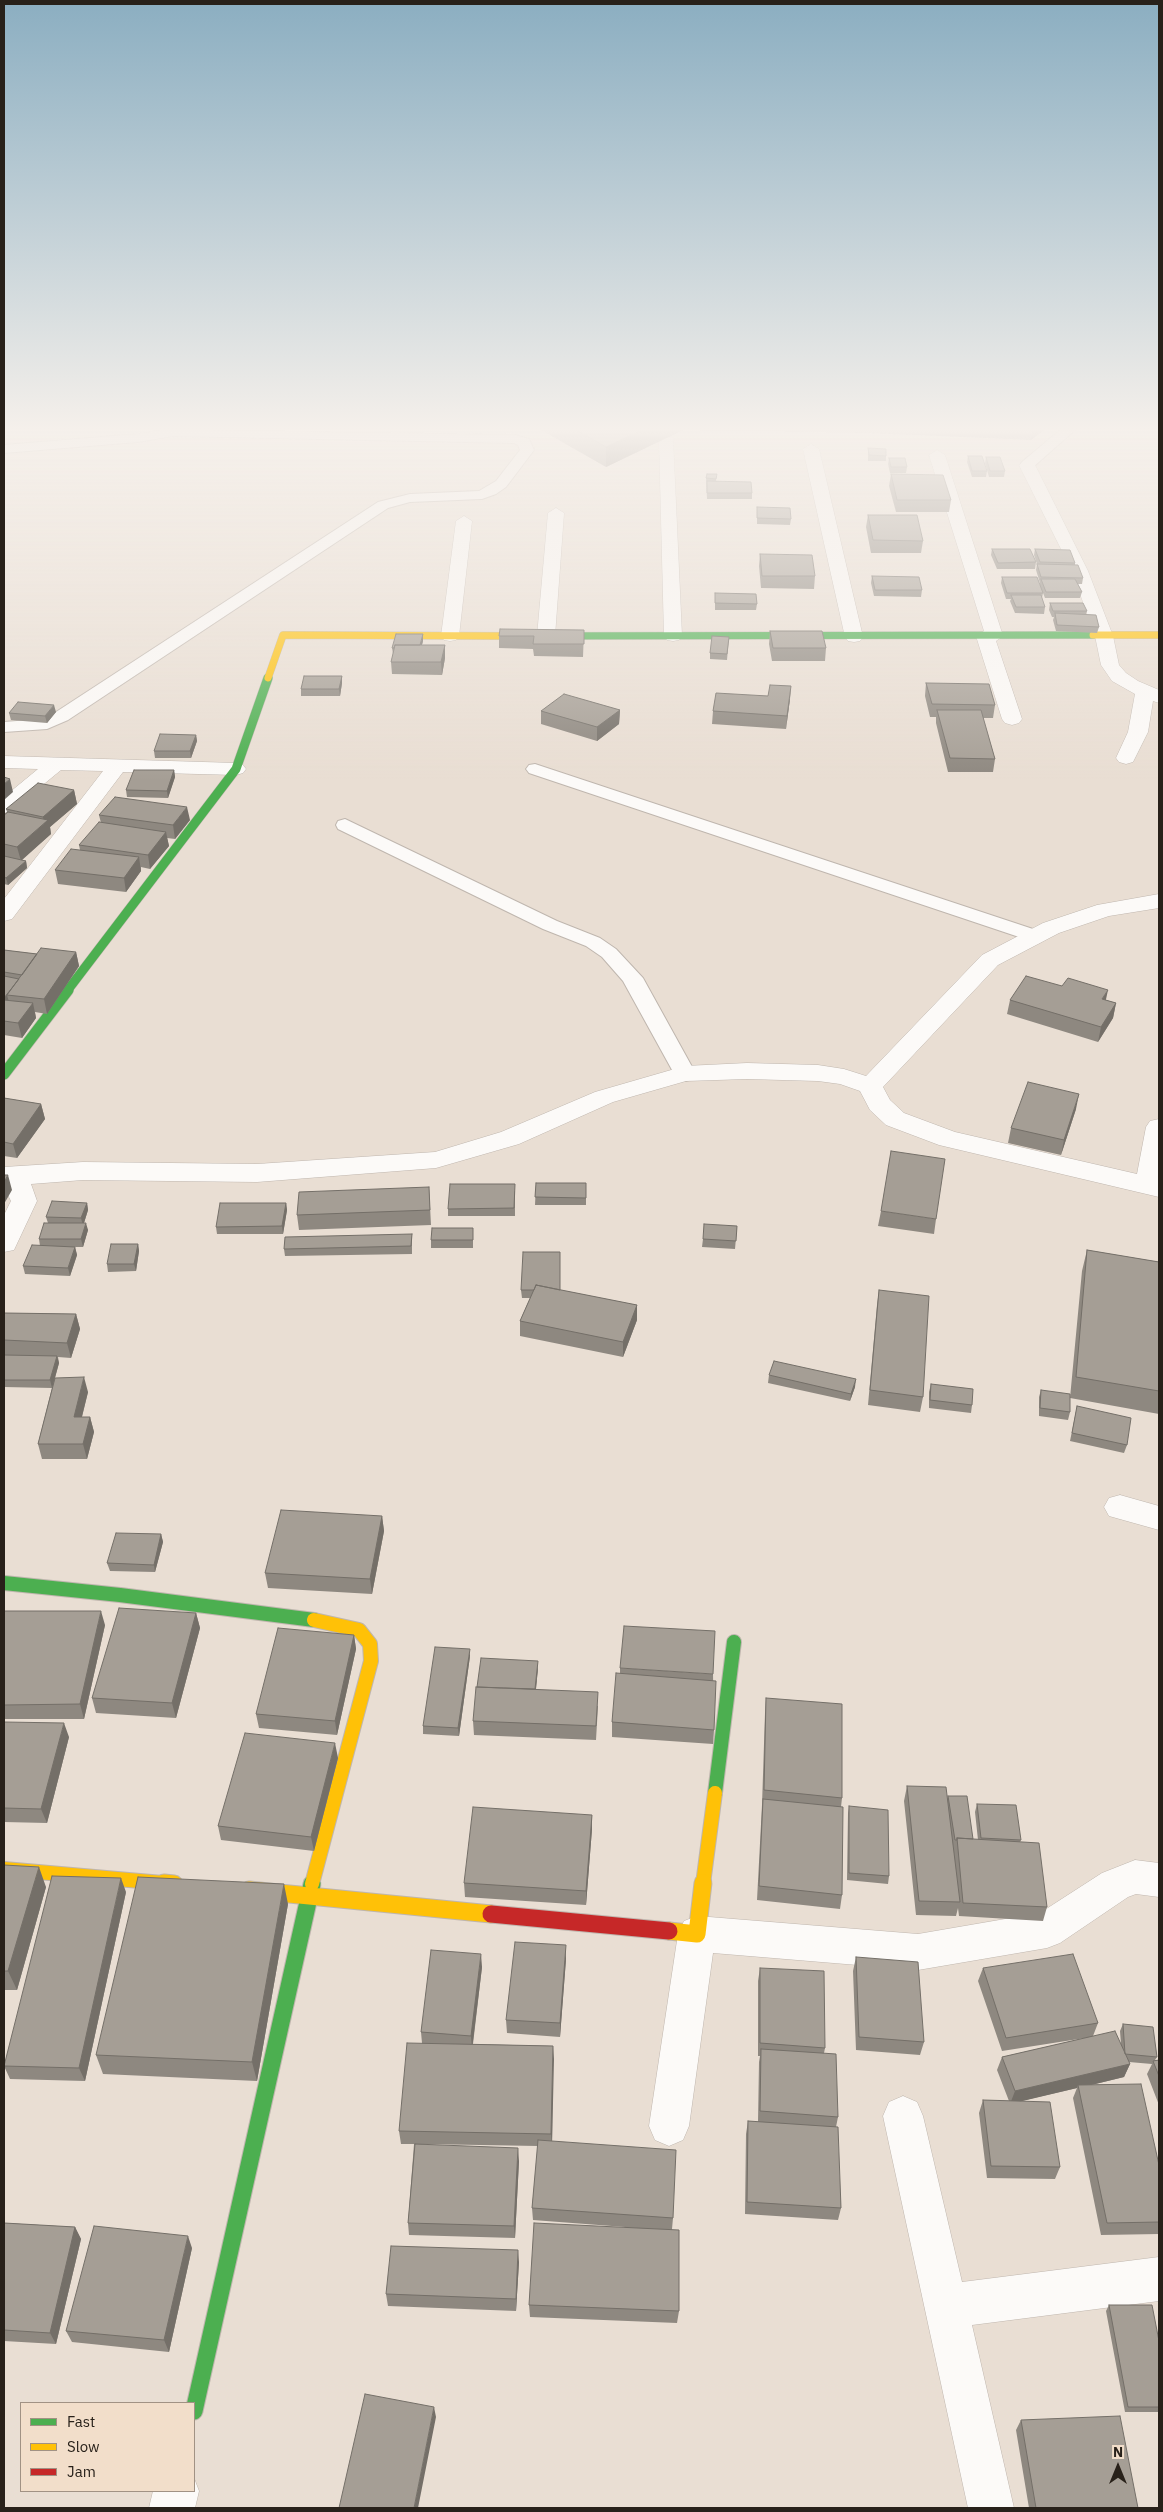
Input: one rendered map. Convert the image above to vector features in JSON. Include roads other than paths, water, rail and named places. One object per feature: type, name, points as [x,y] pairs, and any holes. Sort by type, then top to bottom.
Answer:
[{"type":"street","points":[[450,636],[461,547]]},
{"type":"street","points":[[546,636],[553,547]]},
{"type":"street","points":[[670,547],[673,636]]},
{"type":"street","points":[[833,547],[854,637]]},
{"type":"street","points":[[963,547],[1012,719]]},
{"type":"street","points":[[1068,547],[1080,571],[1104,636],[1110,665],[1119,677],[1152,695],[1126,758]]},
{"type":"street","points":[[4,1074],[236,769],[283,636],[854,637],[1159,634]]},
{"type":"street","points":[[4,762],[236,769]]},
{"type":"street","points":[[4,807],[56,764]]},
{"type":"street","points":[[4,914],[117,766]]},
{"type":"street","points":[[870,1086],[990,960],[1051,928],[1105,910],[1159,901]]},
{"type":"street","points":[[6,1176],[83,1171],[257,1173],[436,1160],[510,1138],[604,1097],[685,1074],[747,1071],[818,1072],[844,1077],[870,1086],[879,1104],[895,1119],[948,1139],[1154,1187],[1159,1127]]},
{"type":"street","points":[[4,1243],[24,1201],[19,1186],[6,1176]]},
{"type":"street","points":[[1120,1507],[1159,1518]]},
{"type":"street","points":[[4,1584],[120,1595],[321,1621],[359,1630],[370,1644],[370,1661],[309,1895],[195,2407]]},
{"type":"street","points":[[669,2126],[697,1934],[734,1642]]},
{"type":"street","points":[[4,1869],[191,1885]]},
{"type":"street","points":[[240,1889],[697,1934],[918,1952],[1047,1930],[1115,1885],[1135,1877],[1159,1880]]},
{"type":"street","points":[[903,2116],[991,2508]]},
{"type":"street","points":[[946,2306],[1159,2279]]},
{"type":"street","points":[[172,2508],[176,2492]]},
{"type":"lane","points":[[4,727],[47,724],[62,716],[319,547]]},
{"type":"lane","points":[[535,769],[1035,936]]},
{"type":"lane","points":[[345,825],[550,925],[593,942],[609,953],[632,978],[685,1074]]}]
